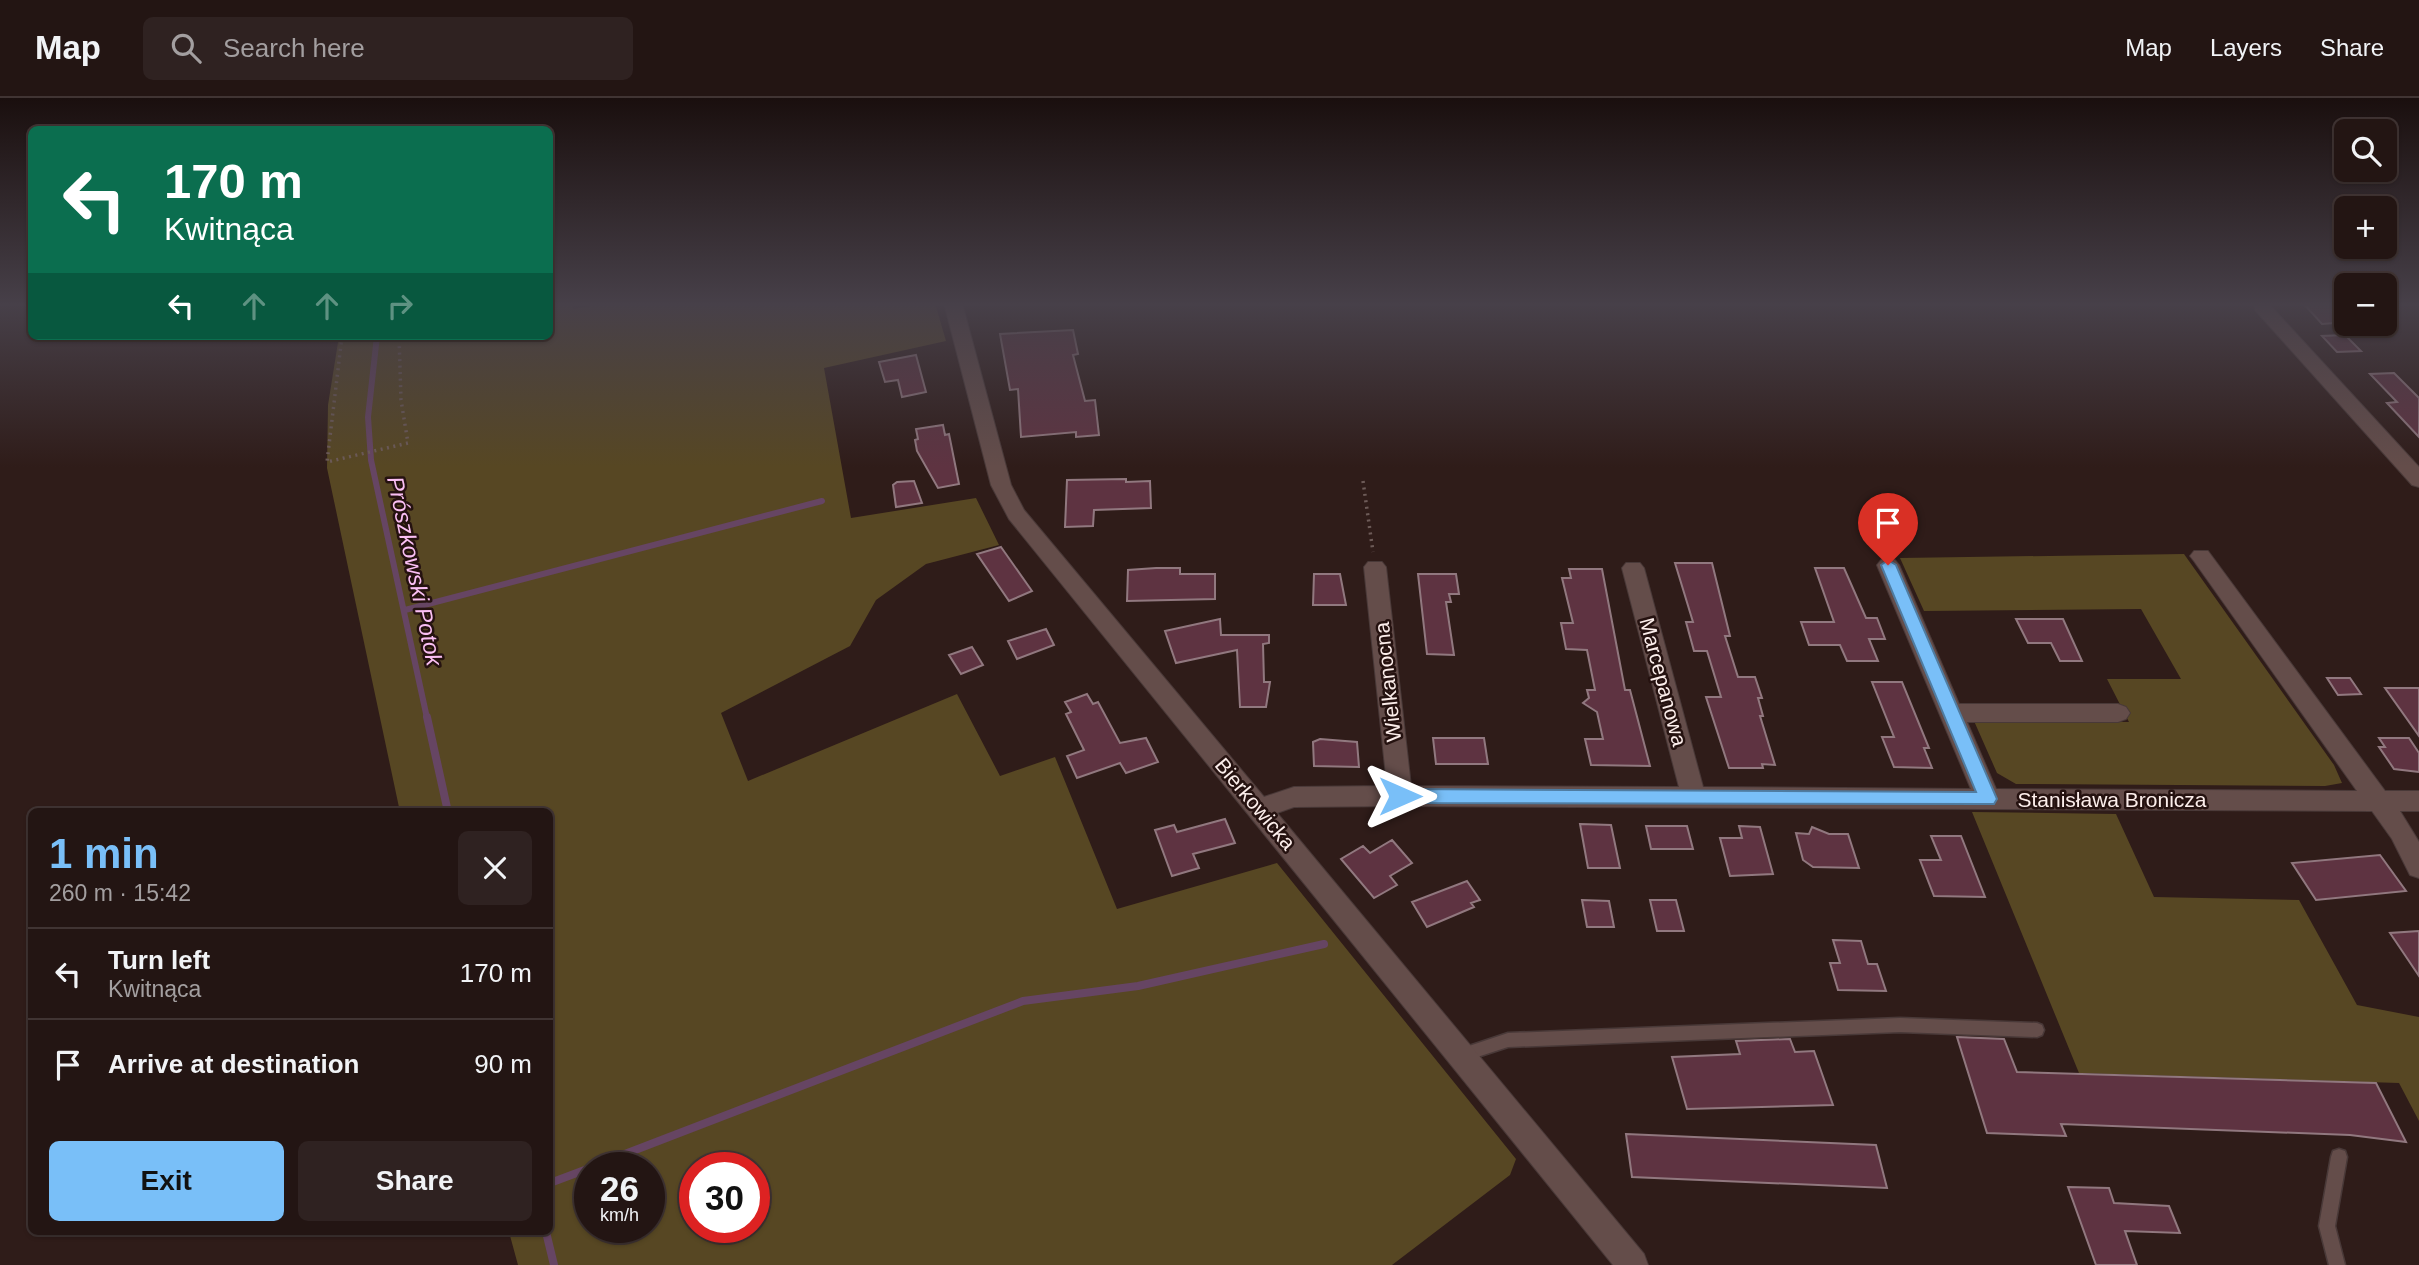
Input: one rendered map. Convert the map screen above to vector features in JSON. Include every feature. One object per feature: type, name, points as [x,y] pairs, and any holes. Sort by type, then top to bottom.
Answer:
[{"type":"street","name":"Bierkowicka","points":[[968,357],[1009,503],[1633,1265]]},
{"type":"street","points":[[2308,357],[2419,480]]},
{"type":"street","points":[[2201,556],[2401,832],[2419,867]]},
{"type":"street","points":[[1888,565],[1988,799]]},
{"type":"street","name":"Wielkanocna","points":[[1375,567],[1400,796]]},
{"type":"street","name":"Marcepanowa","points":[[1633,568],[1693,796]]},
{"type":"street","points":[[1951,713],[2118,713]]},
{"type":"street","name":"Stanisława Bronicza","points":[[1260,809],[1294,797],[1400,796],[2419,801]]},
{"type":"lane","points":[[1462,1055],[1508,1040],[1900,1025],[2036,1030]]},
{"type":"lane","points":[[2337,1265],[2327,1226],[2339,1157]]},
{"type":"path","points":[[339,357],[327,462],[408,443],[401,400],[400,357]]},
{"type":"path","points":[[1363,481],[1375,567]]},
{"type":"shaded area","points":[[336,357],[872,357],[824,368],[851,518],[976,498],[999,545],[926,564],[876,600],[850,646],[721,713],[748,781],[957,694],[1000,776],[1055,757],[1117,909],[1277,863],[1516,1159],[1510,1175],[1392,1265],[518,1265],[510,1235],[553,1235],[553,808],[399,808],[327,468],[328,405]]},
{"type":"shaded area","points":[[2184,554],[2334,765],[2342,783],[2325,786],[2016,784],[1997,773],[1974,721],[2129,722],[2107,679],[2181,679],[2141,609],[1924,611],[1900,558]]},
{"type":"shaded area","points":[[1972,812],[2116,814],[2154,897],[2299,900],[2357,1005],[2419,1017],[2419,1121],[2399,1083],[2079,1073]]},
{"type":"building","points":[[917,357],[926,392],[902,397],[898,380],[885,382],[879,362]]},
{"type":"building","points":[[1004,357],[1074,357],[1085,401],[1095,400],[1099,435],[1076,437],[1076,432],[1021,437],[1018,389],[1010,390]]},
{"type":"building","points":[[2394,373],[2419,398],[2419,437],[2387,403],[2397,402],[2370,374]]},
{"type":"building","points":[[943,425],[945,435],[949,434],[959,484],[938,488],[917,451],[915,440],[918,439],[916,429]]},
{"type":"building","points":[[1126,479],[1126,482],[1150,481],[1151,508],[1094,510],[1093,526],[1065,527],[1067,480]]},
{"type":"building","points":[[914,481],[922,503],[896,507],[893,485],[897,482]]},
{"type":"building","points":[[1001,547],[1032,591],[1009,601],[977,554]]},
{"type":"building","points":[[1675,563],[1712,563],[1730,636],[1725,636],[1738,677],[1755,677],[1762,698],[1758,698],[1763,716],[1760,716],[1775,765],[1762,764],[1763,768],[1729,768],[1706,697],[1721,697],[1707,651],[1694,651],[1686,622],[1693,622]]},
{"type":"building","points":[[1180,568],[1180,574],[1215,574],[1215,599],[1127,601],[1128,570]]},
{"type":"building","points":[[1815,568],[1844,568],[1866,618],[1877,618],[1885,639],[1869,639],[1878,661],[1847,661],[1840,645],[1809,645],[1801,622],[1834,622]]},
{"type":"building","points":[[1569,569],[1602,569],[1625,690],[1630,690],[1650,766],[1591,765],[1585,739],[1603,739],[1597,712],[1583,703],[1589,698],[1587,690],[1595,690],[1587,650],[1566,649],[1561,623],[1573,623],[1562,578],[1571,578]]},
{"type":"building","points":[[1314,574],[1340,574],[1346,605],[1313,605]]},
{"type":"building","points":[[1418,574],[1456,574],[1459,594],[1449,594],[1451,602],[1446,602],[1454,655],[1427,654]]},
{"type":"building","points":[[1220,619],[1221,635],[1269,635],[1269,643],[1263,644],[1264,682],[1270,682],[1266,707],[1240,707],[1237,650],[1176,663],[1165,631]]},
{"type":"building","points":[[2016,619],[2063,619],[2082,661],[2060,661],[2051,643],[2028,643]]},
{"type":"building","points":[[1046,629],[1054,645],[1017,659],[1008,641]]},
{"type":"building","points":[[972,647],[983,665],[961,674],[949,655]]},
{"type":"building","points":[[2327,678],[2350,678],[2361,694],[2338,695]]},
{"type":"building","points":[[1872,682],[1902,682],[1929,748],[1924,748],[1932,768],[1894,767],[1882,737],[1894,737]]},
{"type":"building","points":[[2385,688],[2419,688],[2419,736]]},
{"type":"building","points":[[1087,694],[1093,704],[1098,702],[1120,743],[1146,738],[1158,762],[1126,773],[1120,763],[1077,778],[1067,756],[1084,750],[1066,714],[1071,712],[1065,702]]},
{"type":"building","points":[[1433,738],[1484,738],[1488,764],[1436,764]]},
{"type":"building","points":[[2379,738],[2409,738],[2419,753],[2419,772],[2394,769],[2379,747],[2385,747]]},
{"type":"building","points":[[1320,739],[1357,742],[1359,767],[1314,766],[1313,742]]},
{"type":"building","points":[[1225,819],[1235,843],[1193,854],[1199,868],[1172,876],[1155,830],[1174,825],[1177,832]]},
{"type":"building","points":[[1580,824],[1611,825],[1620,868],[1588,868]]},
{"type":"building","points":[[1646,826],[1687,826],[1693,849],[1651,849]]},
{"type":"building","points":[[1739,826],[1760,827],[1773,874],[1730,876],[1720,838],[1742,838]]},
{"type":"building","points":[[1812,827],[1829,834],[1848,834],[1859,868],[1813,867],[1803,860],[1796,833],[1809,834]]},
{"type":"building","points":[[1931,836],[1961,836],[1985,897],[1934,896],[1920,860],[1941,860]]},
{"type":"building","points":[[1392,840],[1412,863],[1390,876],[1397,885],[1374,898],[1341,859],[1363,846],[1370,853]]},
{"type":"building","points":[[2380,855],[2406,891],[2316,900],[2292,863]]},
{"type":"building","points":[[1467,881],[1480,900],[1471,903],[1474,907],[1427,927],[1412,902]]},
{"type":"building","points":[[1582,900],[1609,901],[1614,927],[1587,927]]},
{"type":"building","points":[[1650,900],[1676,900],[1684,931],[1657,931]]},
{"type":"building","points":[[2419,931],[2419,976],[2390,933]]},
{"type":"building","points":[[1833,940],[1861,941],[1868,964],[1877,964],[1886,991],[1838,990],[1830,963],[1840,963]]},
{"type":"building","points":[[1957,1037],[2004,1039],[2017,1072],[2376,1083],[2406,1142],[2350,1135],[2061,1124],[2066,1136],[1987,1133]]},
{"type":"building","points":[[1790,1039],[1795,1052],[1814,1051],[1833,1105],[1687,1109],[1672,1057],[1740,1054],[1736,1041]]},
{"type":"building","points":[[1626,1134],[1876,1145],[1887,1188],[1632,1177]]},
{"type":"building","points":[[2068,1187],[2109,1188],[2114,1203],[2169,1206],[2180,1233],[2125,1231],[2137,1265],[2096,1265]]},
{"type":"waterway","name":"Prószkowski Potok","points":[[375,357],[368,417],[371,460],[427,718]]},
{"type":"waterway","points":[[405,610],[822,501]]},
{"type":"waterway","name":"Prószkowski Potok","points":[[427,717],[447,808]]},
{"type":"waterway","points":[[630,1152],[1023,1001],[1138,986],[1324,944]]},
{"type":"waterway","points":[[553,1182],[574,1174]]},
{"type":"waterway","name":"Prószkowski Potok","points":[[547,1235],[554,1265]]},
{"type":"route","points":[[1400,796],[1988,799],[1888,565]]}]
